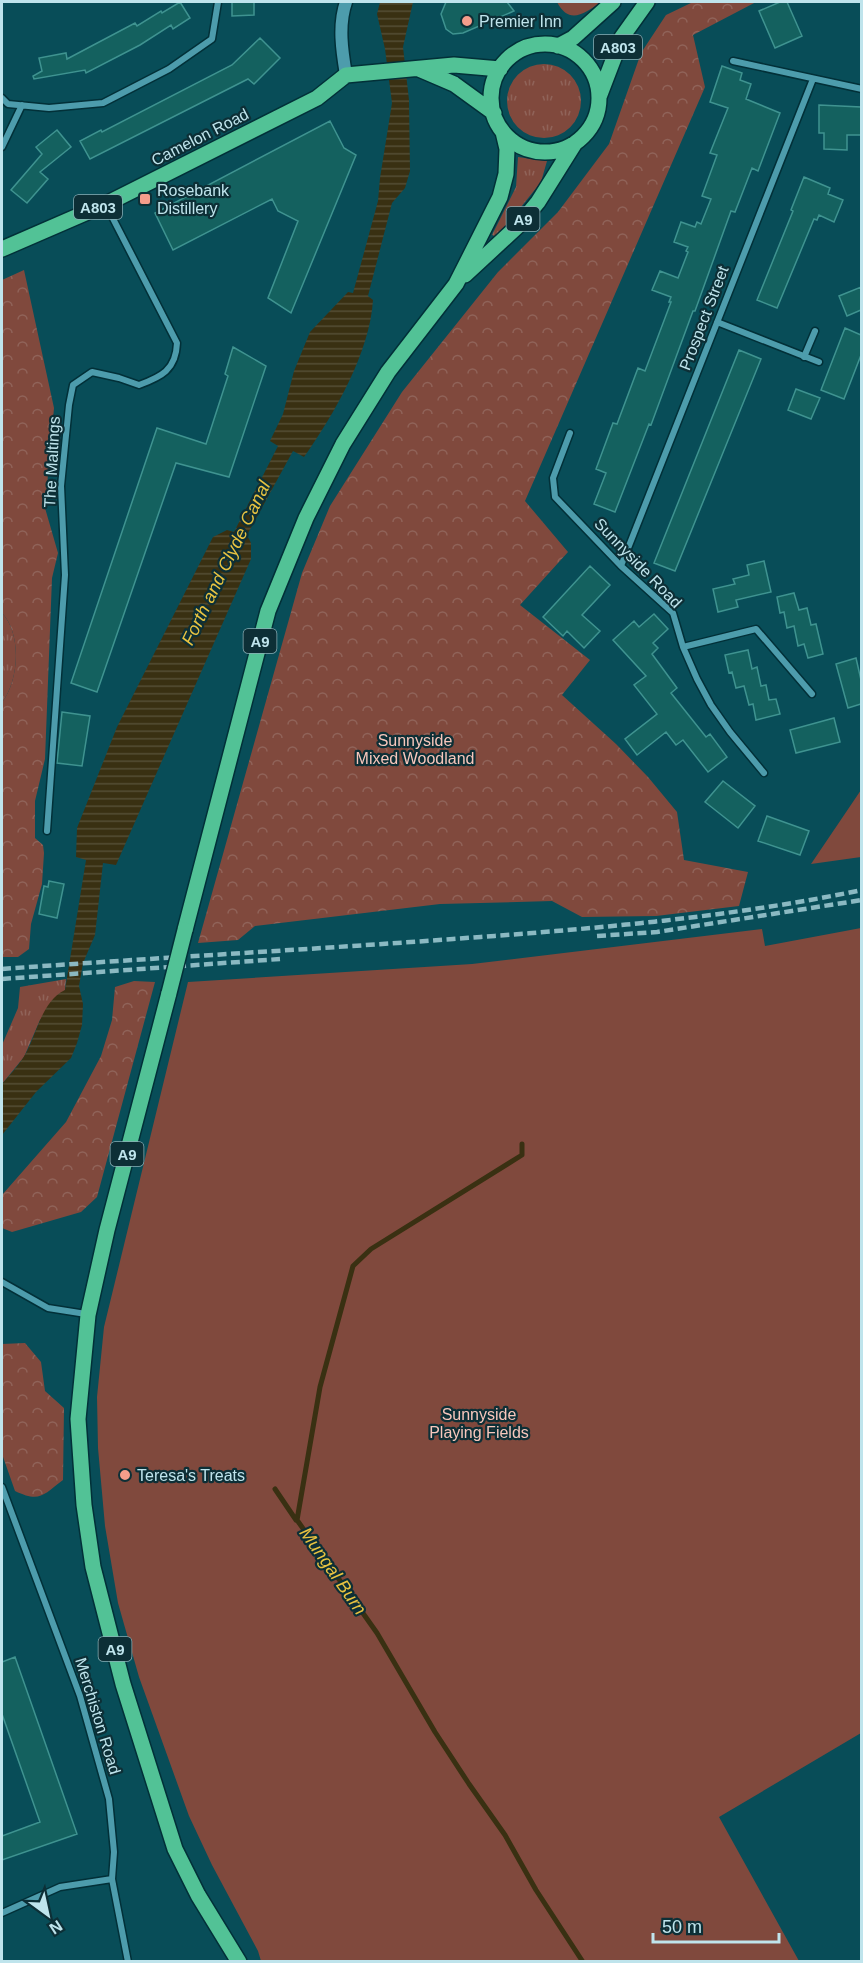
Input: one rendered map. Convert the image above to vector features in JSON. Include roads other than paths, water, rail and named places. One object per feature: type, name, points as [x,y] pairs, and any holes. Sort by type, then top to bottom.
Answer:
[{"type":"main road","points":[[346,2],[342,14],[342,48],[346,75],[454,65],[500,69]]},
{"type":"main road","name":"A803","points":[[558,46],[573,38],[613,2]]},
{"type":"main road","name":"A803","points":[[599,97],[622,37],[647,2]]},
{"type":"main road","points":[[541,44],[558,46],[574,53],[587,64],[596,80],[599,97],[597,115],[588,130],[575,143],[559,150],[543,152],[524,148],[508,138],[497,124],[491,103],[492,87],[500,69],[509,58],[524,48],[541,44]]},
{"type":"main road","points":[[415,68],[454,84],[494,113]]},
{"type":"main road","name":"Camelon Road","points":[[2,249],[106,204],[317,98],[346,75]]},
{"type":"main road","name":"A9","points":[[456,284],[500,197],[506,174],[507,158],[503,132]]},
{"type":"main road","name":"A9","points":[[239,1962],[198,1895],[175,1849],[123,1684],[93,1567],[84,1505],[78,1419],[88,1315],[106,1230],[268,611],[306,518],[343,444],[388,372],[456,284],[519,225],[538,202],[575,143]]},
{"type":"street","points":[[2,98],[8,104],[49,108],[103,103],[169,69],[213,39],[218,2]]},
{"type":"street","points":[[733,61],[861,89]]},
{"type":"street","name":"Prospect Street","points":[[621,566],[813,79]]},
{"type":"street","points":[[2,147],[22,105]]},
{"type":"street","name":"The Maltings","points":[[47,831],[65,575],[61,486],[69,405],[74,385],[92,372],[119,378],[139,386],[162,376],[177,354],[177,343],[106,204]]},
{"type":"street","points":[[717,322],[819,362]]},
{"type":"street","points":[[804,357],[815,331]]},
{"type":"street","name":"Sunnyside Road","points":[[570,433],[553,478],[555,497],[621,566],[673,613],[683,647],[711,705],[764,773]]},
{"type":"street","points":[[683,647],[756,629],[812,694]]},
{"type":"street","points":[[2,1282],[48,1308],[88,1315]]},
{"type":"street","name":"Merchiston Road","points":[[2,1487],[80,1696],[106,1787],[114,1852],[112,1879],[128,1962]]},
{"type":"street","points":[[2,1913],[60,1887],[112,1879]]},
{"type":"water","name":"Forth and Clyde Canal","points":[[380,2],[413,2],[403,47],[409,100],[410,171],[405,188],[392,203],[368,296],[373,300],[365,341],[349,382],[327,422],[304,457],[293,451],[247,535],[251,543],[251,559],[116,865],[103,863],[95,935],[83,963],[79,986],[83,1004],[82,1025],[71,1058],[36,1092],[2,1135],[2,1084],[28,1050],[44,1011],[65,990],[86,860],[76,857],[77,828],[117,727],[213,537],[227,530],[234,532],[278,446],[270,441],[283,414],[294,371],[310,332],[348,292],[353,293],[378,201],[392,103],[385,49],[377,14]]},
{"type":"waterway","name":"Mungal Burn","points":[[522,1144],[522,1155],[371,1249],[353,1266],[320,1387],[297,1520],[377,1633],[435,1732],[505,1835],[536,1890],[583,1962]]},
{"type":"waterway","points":[[275,1489],[296,1520]]},
{"type":"railway","points":[[2,969],[397,943],[607,926],[760,908],[862,890]]},
{"type":"railway","points":[[597,936],[657,932],[862,900]]},
{"type":"railway","points":[[2,979],[280,959]]},
{"type":"place","name":"Premier Inn","points":[[467,21]]},
{"type":"place","name":"Rosebank Distillery","points":[[145,199]]},
{"type":"place","name":"Teresa's Treats","points":[[125,1475]]},
{"type":"park label","name":"Sunnyside Mixed Woodland","points":[[415,749]]},
{"type":"park label","name":"Sunnyside Playing Fields","points":[[479,1423]]}]
